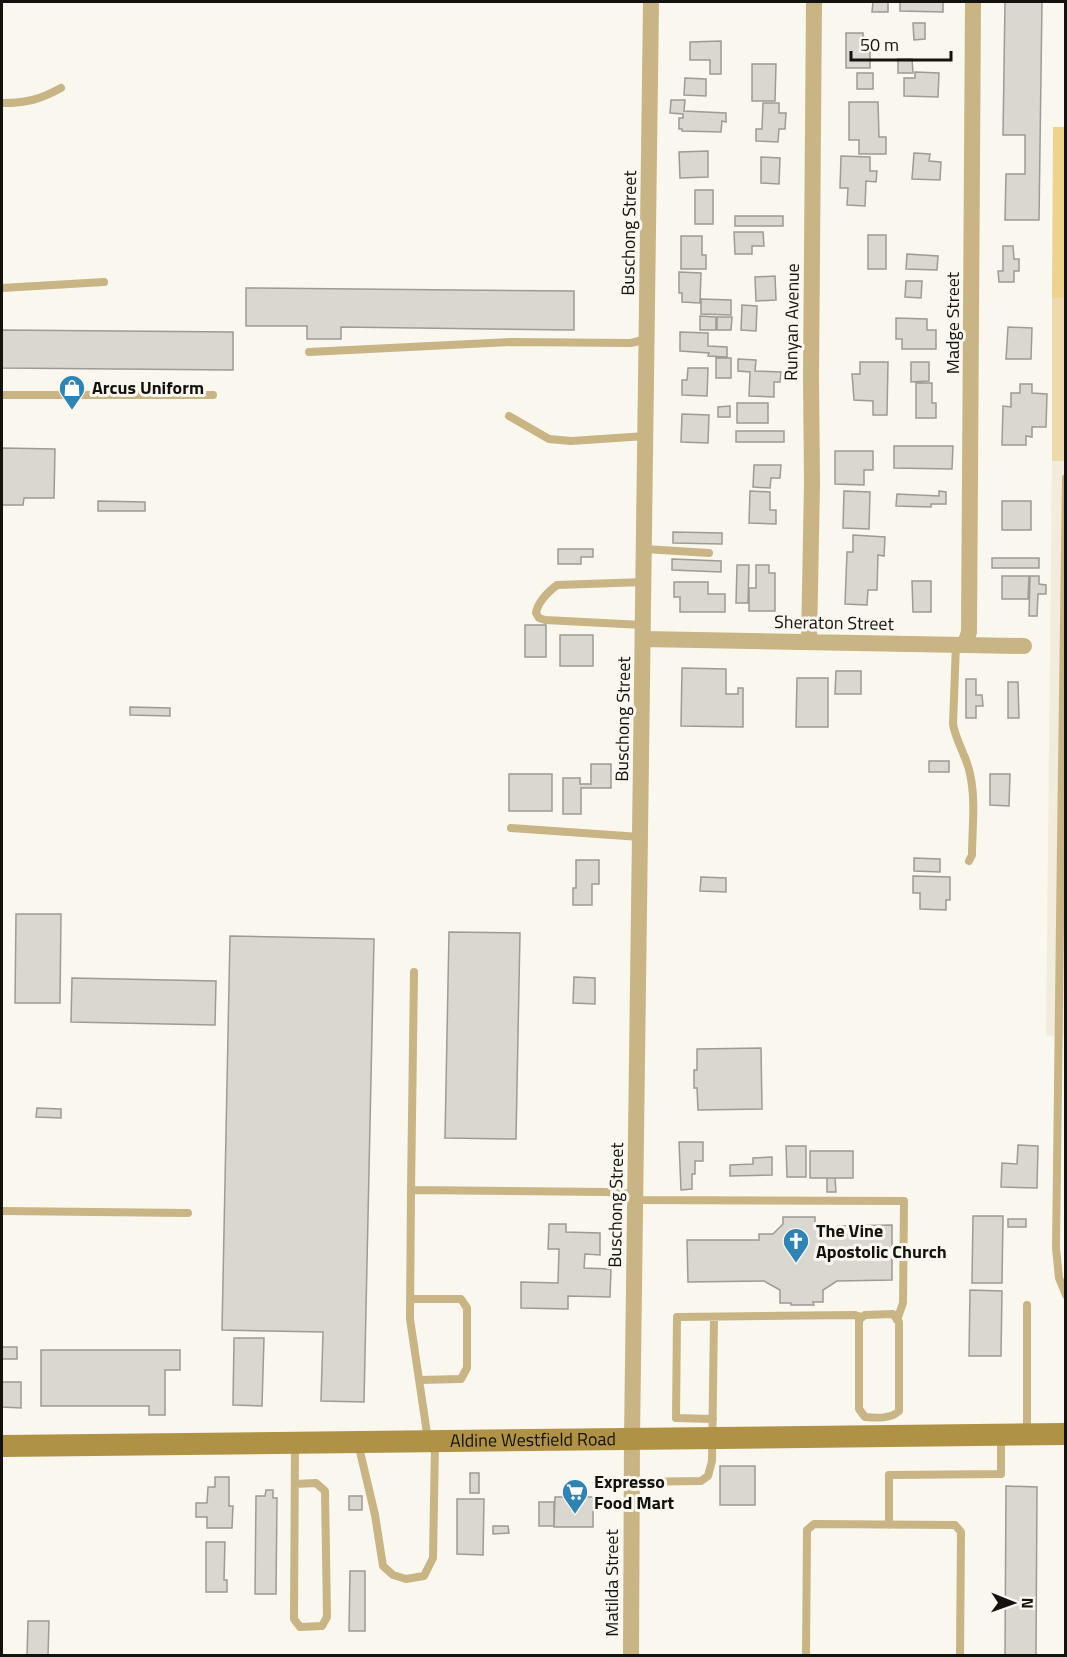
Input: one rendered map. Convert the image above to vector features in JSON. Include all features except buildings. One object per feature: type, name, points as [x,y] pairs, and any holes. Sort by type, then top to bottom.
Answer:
[{"type":"main road","name":"Aldine Westfield Road","points":[[2,1446],[632,1438],[713,1428],[880,1427],[1001,1435],[1065,1434]]},
{"type":"street","name":"Buschong Street","points":[[632,1438],[651,2]]},
{"type":"street","name":"Runyan Avenue","points":[[809,642],[814,2]]},
{"type":"street","name":"Madge Street","points":[[961,644],[969,632],[972,521],[973,2]]},
{"type":"street","name":"Sheraton Street","points":[[644,632],[809,642],[1024,646]]},
{"type":"street","name":"Matilda Street","points":[[631,1656],[632,1438]]},
{"type":"lane","points":[[2,103],[24,103],[43,98],[61,88]]},
{"type":"lane","points":[[2,288],[104,282]]},
{"type":"lane","points":[[309,352],[511,342],[631,343],[648,338]]},
{"type":"lane","points":[[2,395],[213,395]]},
{"type":"lane","points":[[509,416],[549,439],[571,441],[646,436]]},
{"type":"lane","points":[[1065,478],[1062,1013],[1056,1248],[1059,1278],[1065,1296]]},
{"type":"lane","points":[[645,549],[709,553]]},
{"type":"lane","points":[[644,582],[557,585],[537,606],[536,613],[539,618],[545,620],[644,632]]},
{"type":"lane","points":[[961,644],[953,724],[955,735],[970,770],[972,782],[972,855],[969,861]]},
{"type":"lane","points":[[511,828],[640,837]]},
{"type":"lane","points":[[358,1441],[375,1515],[383,1566],[393,1575],[406,1579],[424,1576],[433,1558],[432,1440],[410,1319],[414,972]]},
{"type":"lane","points":[[411,1190],[606,1191],[635,1197],[904,1201],[903,1303],[897,1320],[899,1411],[880,1427],[865,1417],[859,1409],[859,1320],[865,1314],[893,1314],[897,1320]]},
{"type":"lane","points":[[2,1211],[188,1213]]},
{"type":"lane","points":[[410,1299],[461,1299],[467,1308],[467,1368],[461,1379],[420,1380]]},
{"type":"lane","points":[[1027,1305],[1027,1435]]},
{"type":"lane","points":[[713,1428],[676,1418],[677,1317],[855,1315],[862,1317]]},
{"type":"lane","points":[[632,1482],[701,1481],[708,1476],[711,1470],[714,1318]]},
{"type":"lane","points":[[889,1525],[889,1475],[1001,1474],[1001,1435]]},
{"type":"lane","points":[[295,1442],[294,1618],[300,1627],[322,1626],[327,1617],[325,1491],[316,1483],[295,1484]]},
{"type":"lane","points":[[806,1656],[807,1530],[814,1524],[955,1525],[961,1532],[960,1656]]},
{"type":"shaded area","points":[[1053,127],[1065,127],[1065,298],[1052,298]]},
{"type":"shaded area","points":[[1052,298],[1065,298],[1065,461],[1052,461]]},
{"type":"shaded area","points":[[1052,461],[1065,461],[1066,1037],[1046,1036]]},
{"type":"place","name":"Arcus Uniform","points":[[72,411]]},
{"type":"place","name":"The Vine Apostolic Church","points":[[796,1264]]},
{"type":"place","name":"Expresso Food Mart","points":[[575,1515]]}]
